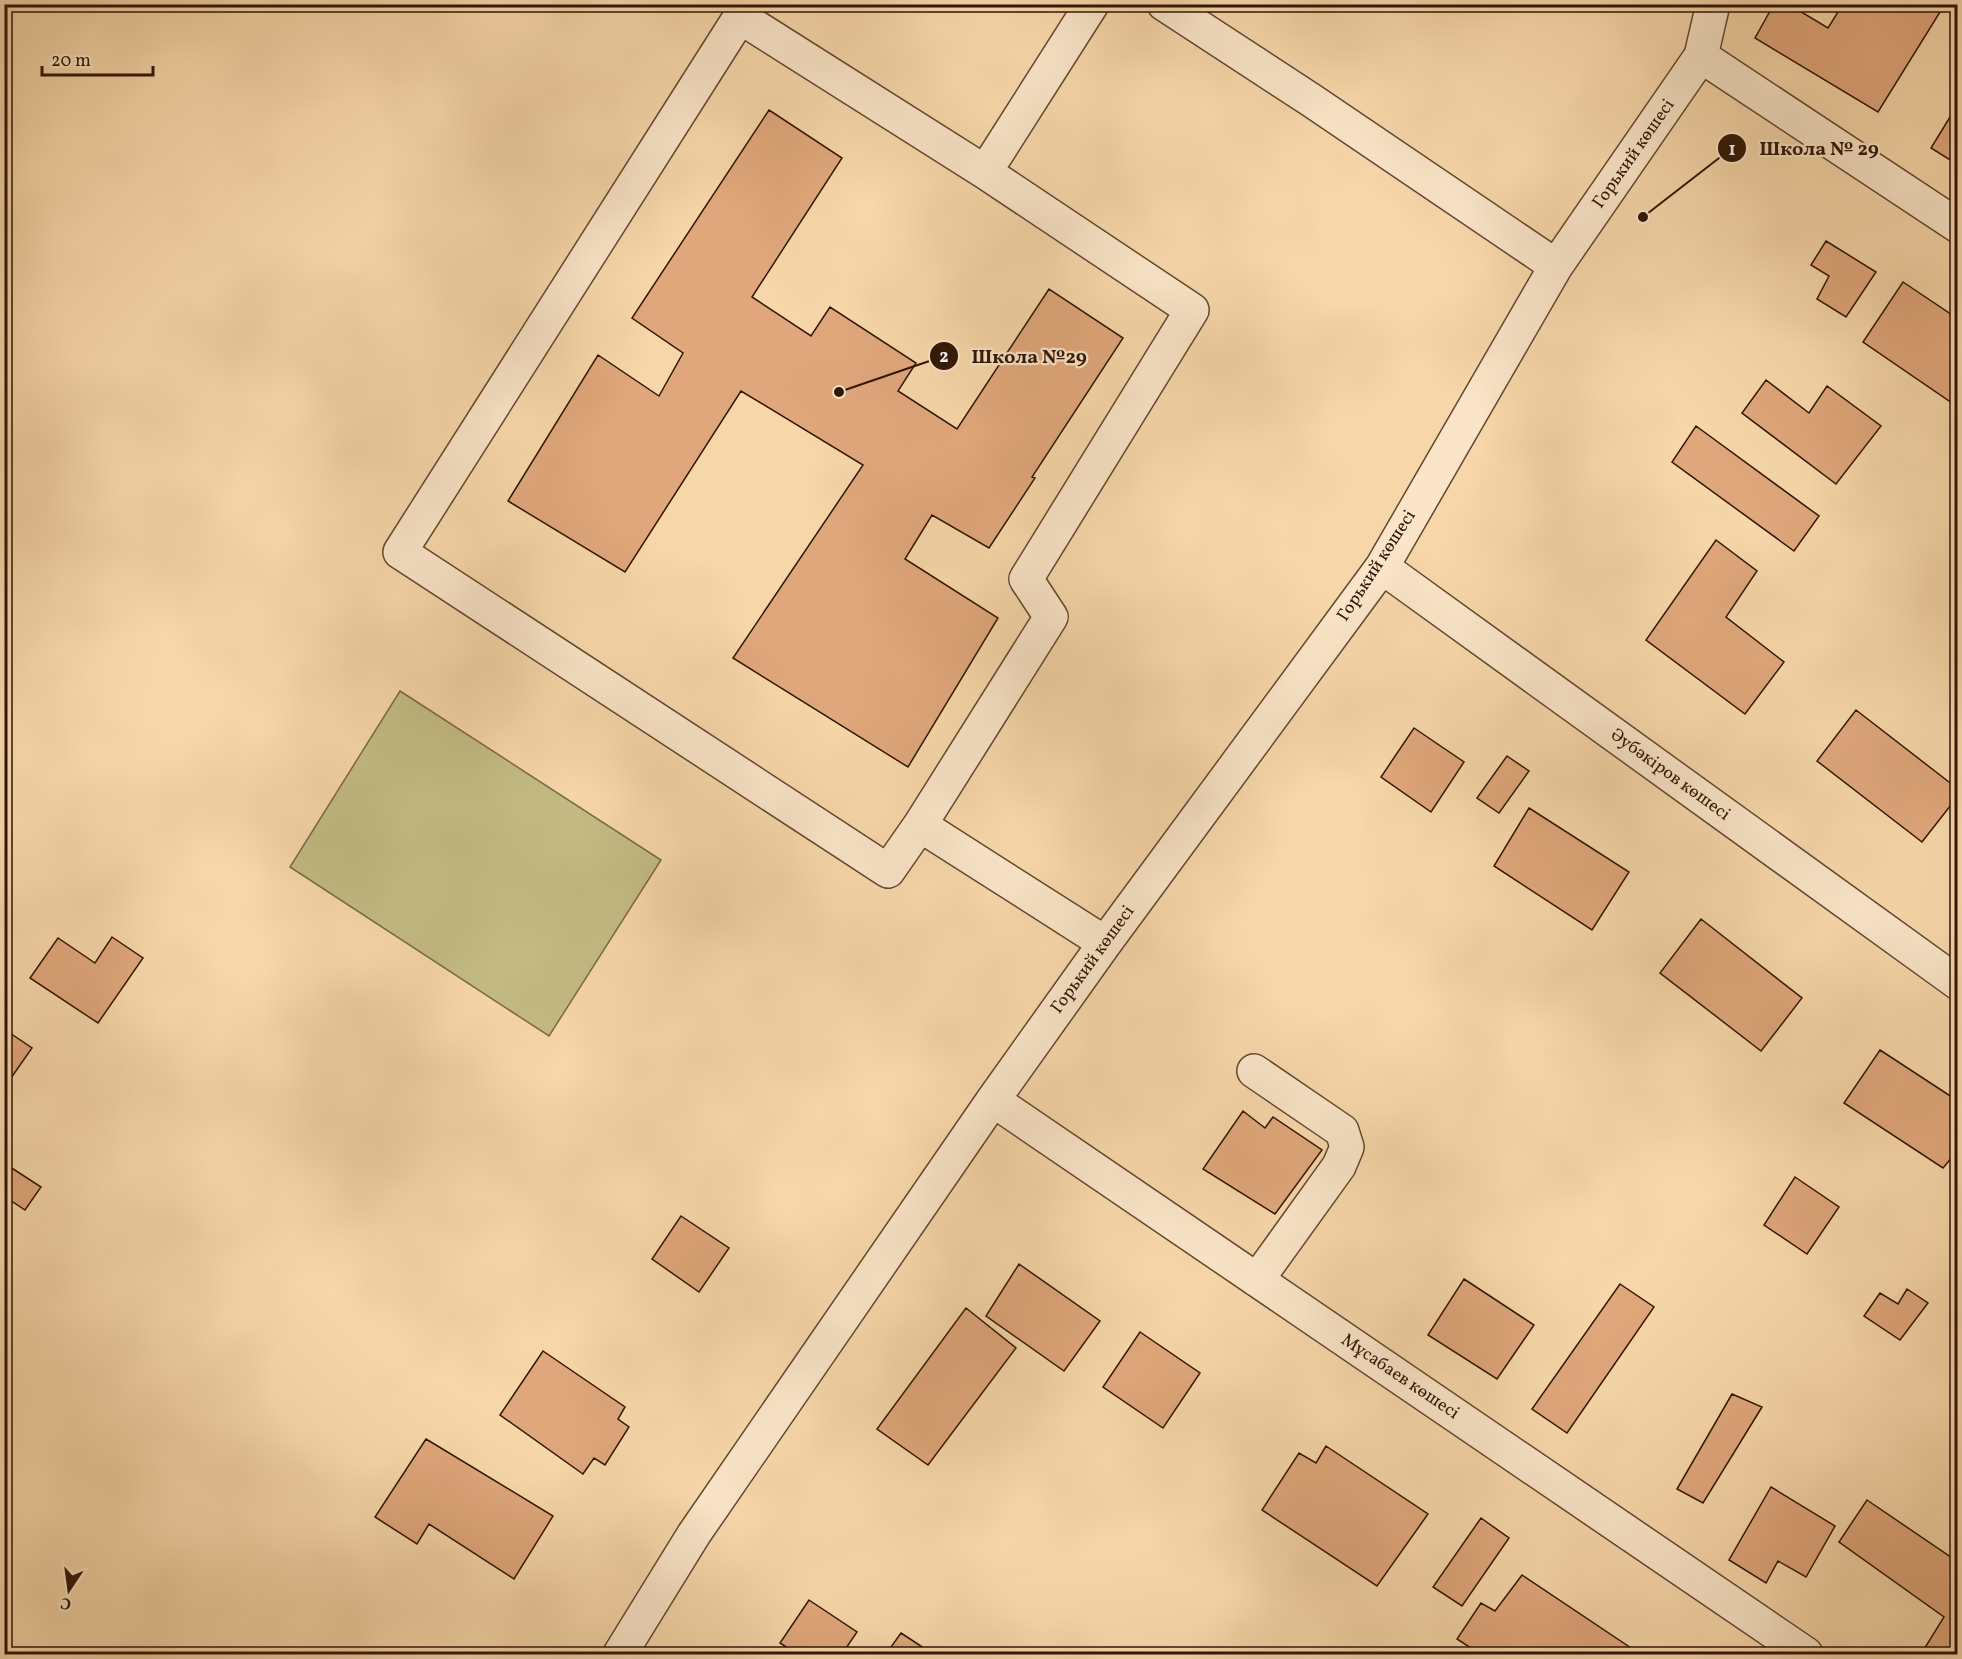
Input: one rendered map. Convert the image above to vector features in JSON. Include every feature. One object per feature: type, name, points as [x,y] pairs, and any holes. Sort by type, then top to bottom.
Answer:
[{"type":"street","points":[[985,172],[1092,4]]},
{"type":"street","points":[[1164,4],[1311,100],[1556,266]]},
{"type":"street","name":"Горький көшесі","points":[[628,1649],[694,1534],[993,1100],[1105,943],[1382,567],[1556,266],[1701,56],[1713,4]]},
{"type":"street","points":[[740,17],[985,172],[1192,310],[1026,579],[1051,617],[920,825],[888,871],[400,552],[740,17]]},
{"type":"street","points":[[1701,56],[1958,226]]},
{"type":"street","name":"Әубәкіров көшесі","points":[[1382,567],[1958,983]]},
{"type":"street","points":[[920,825],[1105,943]]},
{"type":"street","points":[[1254,1071],[1342,1131],[1347,1147],[1339,1166],[1257,1280]]},
{"type":"street","name":"Мұсабаев көшесі","points":[[993,1100],[1806,1654]]},
{"type":"shaded area","points":[[400,691],[661,860],[549,1036],[290,867]]},
{"type":"building","points":[[1774,4],[1788,4],[1828,28],[1843,4],[1945,4],[1878,112],[1755,38]]},
{"type":"building","points":[[1958,104],[1958,165],[1931,148]]},
{"type":"building","points":[[769,110],[842,158],[752,297],[811,336],[830,307],[916,363],[898,391],[957,429],[1049,289],[1123,338],[1032,477],[1035,478],[989,548],[932,515],[905,559],[998,618],[908,767],[733,658],[863,465],[741,391],[625,572],[508,501],[598,355],[659,396],[683,353],[632,318]]},
{"type":"building","points":[[1826,241],[1876,272],[1846,317],[1817,299],[1829,276],[1811,265]]},
{"type":"building","points":[[1903,282],[1958,319],[1958,407],[1863,342]]},
{"type":"building","points":[[1766,380],[1809,413],[1827,386],[1881,426],[1836,484],[1742,413]]},
{"type":"building","points":[[1696,426],[1819,516],[1794,551],[1672,462]]},
{"type":"building","points":[[1716,540],[1757,571],[1726,617],[1784,662],[1745,714],[1646,640]]},
{"type":"building","points":[[1856,710],[1958,789],[1958,796],[1922,842],[1817,761]]},
{"type":"building","points":[[1414,728],[1464,762],[1431,812],[1381,777]]},
{"type":"building","points":[[1507,756],[1529,771],[1499,813],[1477,798]]},
{"type":"building","points":[[1529,808],[1629,872],[1592,930],[1494,866]]},
{"type":"building","points":[[1701,919],[1802,998],[1761,1051],[1660,973]]},
{"type":"building","points":[[112,937],[143,958],[98,1023],[30,978],[58,938],[95,963]]},
{"type":"building","points":[[4,1029],[32,1048],[4,1088]]},
{"type":"building","points":[[1880,1050],[1958,1101],[1958,1150],[1943,1168],[1844,1103]]},
{"type":"building","points":[[1243,1111],[1265,1128],[1273,1117],[1322,1150],[1275,1214],[1203,1169]]},
{"type":"building","points":[[4,1163],[41,1187],[25,1210],[4,1196]]},
{"type":"building","points":[[1795,1177],[1839,1207],[1807,1254],[1764,1225]]},
{"type":"building","points":[[681,1216],[729,1248],[699,1292],[652,1259]]},
{"type":"building","points":[[1019,1264],[1100,1321],[1064,1371],[986,1316]]},
{"type":"building","points":[[1464,1279],[1534,1325],[1497,1379],[1428,1335]]},
{"type":"building","points":[[1620,1284],[1654,1307],[1567,1433],[1532,1409]]},
{"type":"building","points":[[1907,1289],[1928,1303],[1900,1340],[1864,1316],[1880,1293],[1898,1304]]},
{"type":"building","points":[[966,1308],[1016,1348],[928,1465],[877,1429]]},
{"type":"building","points":[[1140,1332],[1200,1373],[1163,1428],[1103,1387]]},
{"type":"building","points":[[543,1351],[625,1407],[618,1419],[629,1427],[605,1465],[594,1458],[583,1474],[500,1415]]},
{"type":"building","points":[[1732,1394],[1762,1407],[1703,1503],[1677,1489]]},
{"type":"building","points":[[426,1439],[553,1516],[514,1579],[429,1524],[417,1544],[375,1517]]},
{"type":"building","points":[[1326,1446],[1428,1514],[1377,1586],[1262,1510],[1299,1453],[1316,1463]]},
{"type":"building","points":[[1771,1487],[1835,1526],[1806,1577],[1778,1561],[1766,1583],[1729,1560]]},
{"type":"building","points":[[1867,1500],[1958,1562],[1958,1654],[1921,1654],[1944,1617],[1839,1542]]},
{"type":"building","points":[[1481,1518],[1509,1538],[1462,1606],[1433,1587]]},
{"type":"building","points":[[1522,1575],[1640,1654],[1480,1654],[1457,1639],[1481,1603],[1495,1611]]},
{"type":"building","points":[[809,1600],[857,1632],[842,1654],[797,1654],[780,1643]]},
{"type":"building","points":[[901,1633],[933,1654],[886,1654]]},
{"type":"place","name":"Школа № 29","points":[[1643,217]]},
{"type":"place","name":"Школа №29","points":[[839,392]]}]
